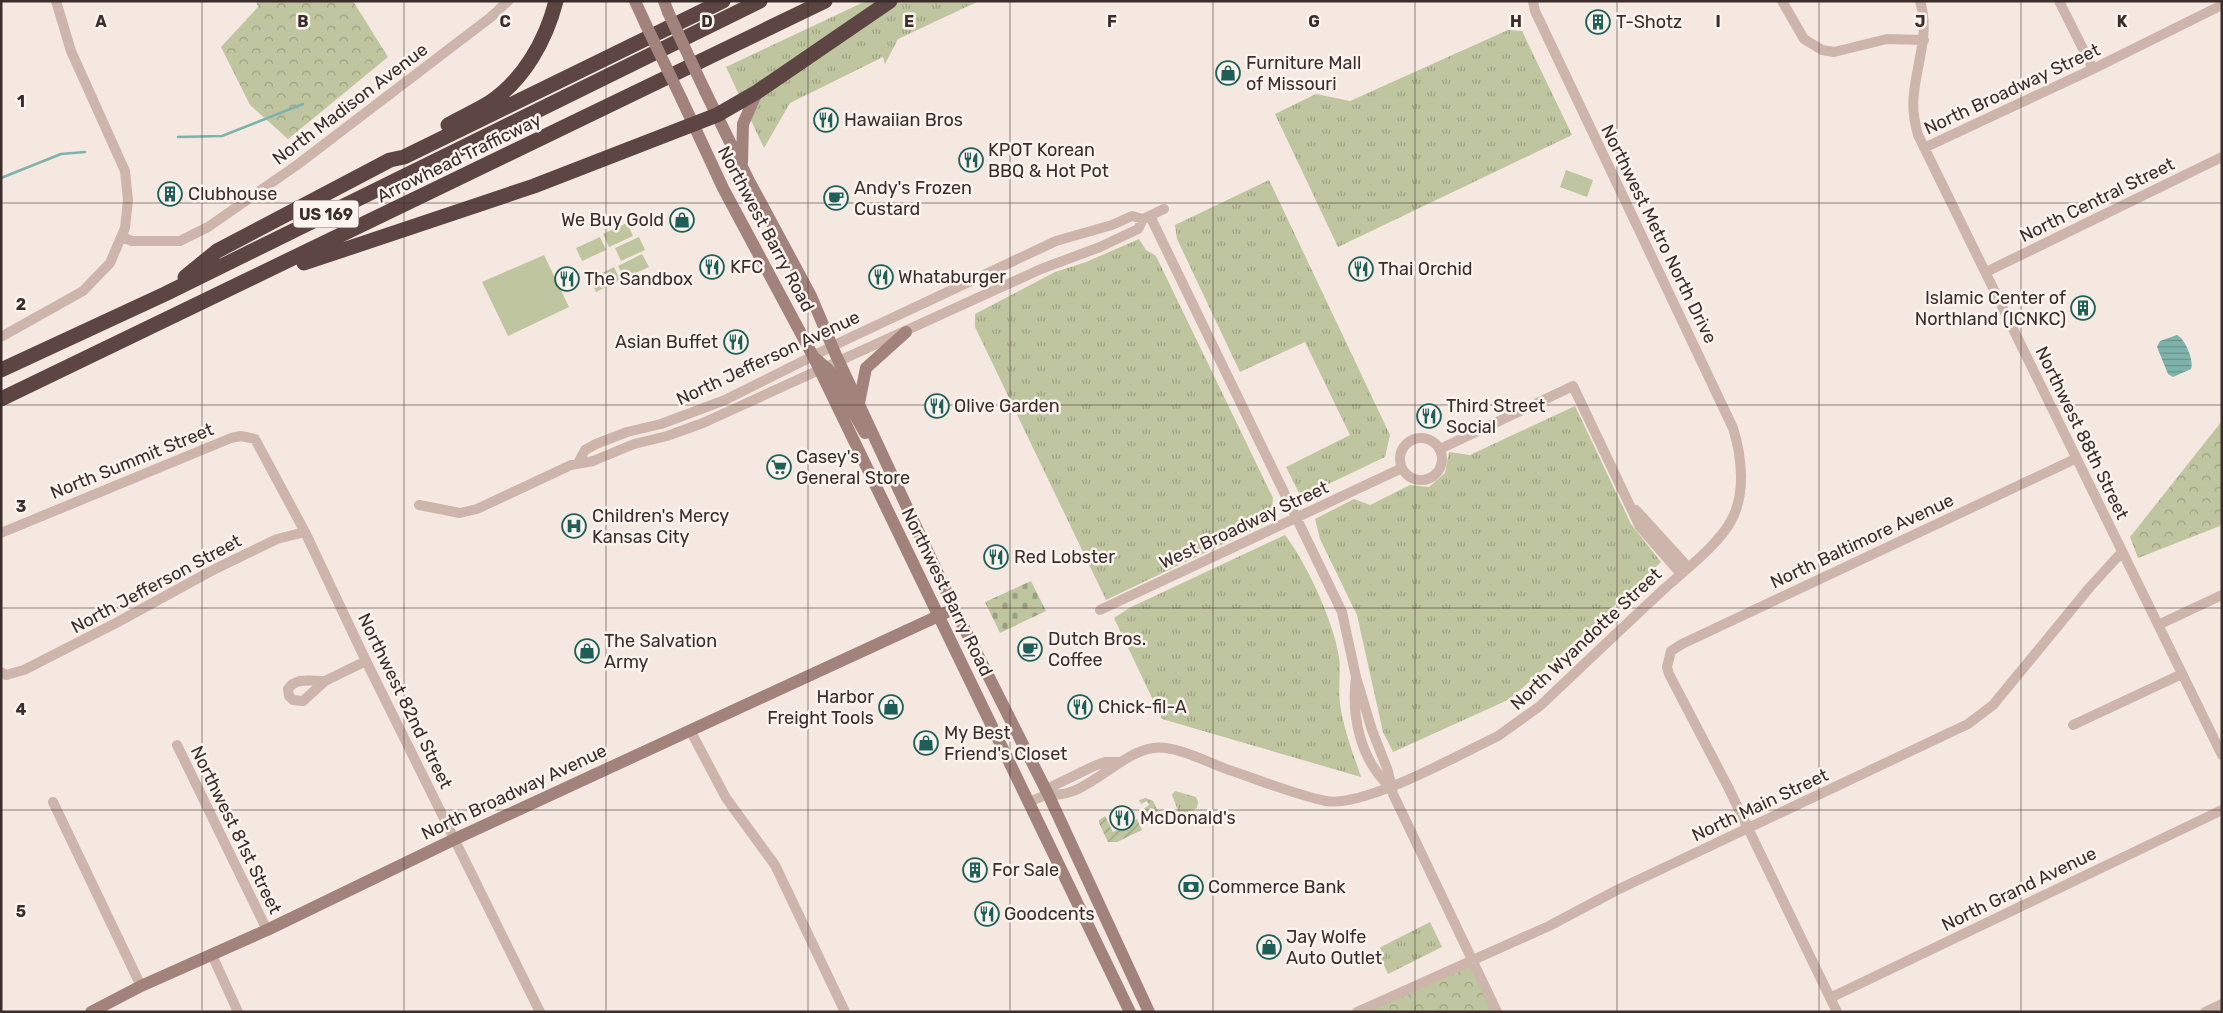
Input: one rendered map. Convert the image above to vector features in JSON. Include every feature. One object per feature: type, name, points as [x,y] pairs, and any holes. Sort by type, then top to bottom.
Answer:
[{"type":"highway","points":[[165,294],[217,251],[390,160],[401,150],[491,102],[516,79],[535,54],[546,34],[556,1]]},
{"type":"highway","points":[[390,160],[404,158],[723,1]]},
{"type":"highway","name":"Arrowhead Trafficway","points":[[1,370],[165,294],[760,1]]},
{"type":"highway","name":"Arrowhead Trafficway","points":[[1,399],[248,282],[824,1]]},
{"type":"highway","points":[[248,282],[534,186],[717,116],[757,92],[868,18],[890,1]]},
{"type":"highway","points":[[868,18],[903,1]]},
{"type":"main road","name":"Northwest Barry Road","points":[[635,1],[722,188],[813,356]]},
{"type":"main road","name":"Northwest Barry Road","points":[[666,7],[742,167],[811,296],[832,347],[954,608],[1048,794],[1148,1012]]},
{"type":"main road","points":[[742,167],[743,124],[757,92]]},
{"type":"main road","points":[[859,403],[866,368],[906,332]]},
{"type":"main road","points":[[813,356],[866,434],[881,449]]},
{"type":"main road","name":"Northwest Barry Road","points":[[822,368],[1130,1012]]},
{"type":"main road","name":"North Broadway Avenue","points":[[91,1012],[141,986],[267,930],[456,838],[954,608]]},
{"type":"street","points":[[1,338],[83,291],[110,263],[122,237],[128,200],[125,171],[71,51],[59,18],[56,1]]},
{"type":"street","name":"North Madison Avenue","points":[[122,237],[132,241],[180,241],[208,227],[279,179],[491,17],[508,1]]},
{"type":"street","name":"Northwest Metro North Drive","points":[[1526,1],[1534,6],[1656,269],[1724,407],[1740,450],[1741,474]]},
{"type":"street","points":[[1782,1],[1804,39],[1822,50],[1834,52],[1877,40],[1924,40]]},
{"type":"street","name":"Northwest 88th Street","points":[[1920,1],[1924,20],[1924,40],[1913,106],[1918,136],[2047,396],[2075,459],[2121,553],[2222,755]]},
{"type":"street","points":[[2059,1],[2092,69]]},
{"type":"street","name":"North Broadway Street","points":[[1924,148],[2222,5]]},
{"type":"street","name":"North Central Street","points":[[1986,272],[2222,157]]},
{"type":"street","points":[[1164,209],[1147,218],[1298,518],[1342,612],[1356,677],[1372,730],[1388,771],[1390,787],[1497,1012]]},
{"type":"street","name":"North Jefferson Avenue","points":[[578,463],[585,450],[596,444],[701,410],[1056,241],[1112,225],[1132,216],[1147,218]]},
{"type":"street","name":"North Jefferson Avenue","points":[[419,505],[460,513],[477,510],[578,463],[593,461],[634,444],[667,436],[703,423],[1041,269],[1115,240],[1138,229],[1147,218]]},
{"type":"street","points":[[1440,448],[1574,386],[1632,506],[1640,527],[1684,571]]},
{"type":"street","name":"Northwest 82nd Street","points":[[249,436],[261,447],[305,532],[366,661],[456,838],[540,1012]]},
{"type":"street","name":"North Summit Street","points":[[1,533],[231,438],[249,436]]},
{"type":"street","points":[[1426,438],[1440,448],[1442,465],[1431,478],[1415,479],[1402,468],[1401,454],[1405,446],[1412,440],[1426,438]]},
{"type":"street","name":"North Baltimore Avenue","points":[[1747,829],[1716,763],[1669,674],[1668,658],[1671,651],[1682,644],[2075,459]]},
{"type":"street","name":"West Broadway Street","points":[[1100,610],[1402,468]]},
{"type":"street","name":"North Wyandotte Street","points":[[1029,802],[1048,794],[1060,796],[1106,773],[1119,762],[1152,748],[1161,748],[1197,757],[1222,768],[1327,801],[1348,801],[1372,795],[1390,787],[1498,736],[1540,706],[1720,536],[1731,521],[1741,474]]},
{"type":"street","name":"North Jefferson Street","points":[[1,672],[6,674],[24,670],[277,539],[305,532]]},
{"type":"street","name":"North Main Street","points":[[1357,1012],[1549,926],[1979,717],[1993,704],[2090,587],[2121,553]]},
{"type":"street","points":[[2158,625],[2222,596]]},
{"type":"street","points":[[325,682],[366,661]]},
{"type":"street","points":[[2073,725],[2182,674]]},
{"type":"street","points":[[690,730],[726,798],[775,865],[845,1012]]},
{"type":"street","name":"Northwest 81st Street","points":[[177,745],[267,930]]},
{"type":"street","points":[[53,802],[141,986]]},
{"type":"street","name":"North Grand Avenue","points":[[1830,998],[2222,810]]},
{"type":"street","points":[[1747,829],[1837,1012]]},
{"type":"street","points":[[212,955],[238,1012]]},
{"type":"street","points":[[2205,1012],[2222,1004]]},
{"type":"green space","points":[[256,1],[353,1],[388,57],[288,139],[250,105],[221,47],[258,7]]},
{"type":"green space","points":[[866,1],[979,1],[898,39],[885,64],[883,57],[790,103],[764,148],[726,67]]},
{"type":"green space","points":[[1508,30],[1522,31],[1572,135],[1338,247],[1275,114],[1316,94],[1350,101]]},
{"type":"green space","points":[[1566,170],[1593,180],[1587,197],[1560,187]]},
{"type":"green space","points":[[1269,180],[1390,435],[1385,457],[1301,497],[1286,467],[1350,435],[1305,342],[1240,372],[1177,239],[1175,225]]},
{"type":"green space","points":[[627,223],[633,236],[609,247],[603,234]]},
{"type":"green space","points":[[600,237],[606,250],[582,261],[576,248]]},
{"type":"green space","points":[[639,237],[645,250],[621,261],[615,248]]},
{"type":"green space","points":[[1139,239],[1146,250],[1156,256],[1273,498],[1271,521],[1106,600],[975,327],[975,314],[1055,272],[1086,262]]},
{"type":"green space","points":[[642,254],[649,267],[625,278],[618,266]]},
{"type":"green space","points":[[544,255],[569,307],[508,336],[482,282]]},
{"type":"green space","points":[[614,267],[620,280],[596,292],[590,279]]},
{"type":"green space","points":[[1575,406],[1631,524],[1661,562],[1510,699],[1393,752],[1383,732],[1357,615],[1320,539],[1315,519],[1354,499],[1370,505],[1410,485],[1429,487],[1445,473],[1449,452],[1470,455]]},
{"type":"green space","points":[[2222,421],[2222,522],[2220,526],[2138,558],[2130,537]]},
{"type":"green space","points":[[1285,535],[1302,561],[1318,593],[1331,626],[1339,657],[1341,712],[1361,777],[1162,719],[1114,618],[1129,608]]},
{"type":"green space","points":[[1031,581],[1046,611],[1000,633],[985,602]]},
{"type":"green space","points":[[1175,791],[1196,797],[1198,802],[1197,808],[1183,814],[1179,813],[1172,795]]},
{"type":"green space","points":[[1146,798],[1153,801],[1160,815],[1159,820],[1150,826],[1143,809],[1149,805],[1147,801],[1141,804],[1139,800]]},
{"type":"green space","points":[[1105,816],[1113,832],[1137,819],[1142,830],[1117,842],[1108,842],[1099,823],[1099,820]]},
{"type":"green space","points":[[1430,922],[1442,947],[1388,974],[1378,952],[1381,947]]},
{"type":"green space","points":[[1471,960],[1497,1012],[1364,1012]]},
{"type":"water","points":[[2177,335],[2186,345],[2192,365],[2191,369],[2173,377],[2168,374],[2157,347],[2160,341]]},
{"type":"waterway","points":[[178,137],[222,136],[303,104]]},
{"type":"waterway","points":[[1,178],[61,154],[85,152]]},
{"type":"place","name":"T-Shotz","points":[[1598,22]]},
{"type":"place","name":"Furniture Mall of Missouri","points":[[1228,73]]},
{"type":"place","name":"Hawaiian Bros","points":[[826,120]]},
{"type":"place","name":"KPOT Korean BBQ & Hot Pot","points":[[971,160]]},
{"type":"place","name":"Clubhouse","points":[[170,194]]},
{"type":"place","name":"Andy's Frozen Custard","points":[[836,198]]},
{"type":"place","name":"We Buy Gold","points":[[682,220]]},
{"type":"place","name":"KFC","points":[[712,267]]},
{"type":"place","name":"Thai Orchid","points":[[1361,269]]},
{"type":"place","name":"Whataburger","points":[[881,277]]},
{"type":"place","name":"The Sandbox","points":[[567,279]]},
{"type":"place","name":"Islamic Center of Northland (ICNKC)","points":[[2083,308]]},
{"type":"place","name":"Asian Buffet","points":[[736,342]]},
{"type":"place","name":"Olive Garden","points":[[937,406]]},
{"type":"place","name":"Third Street Social","points":[[1429,416]]},
{"type":"place","name":"Casey's General Store","points":[[779,467]]},
{"type":"place","name":"Children's Mercy Kansas City","points":[[574,526]]},
{"type":"place","name":"Red Lobster","points":[[996,557]]},
{"type":"place","name":"Dutch Bros. Coffee","points":[[1030,649]]},
{"type":"place","name":"The Salvation Army","points":[[587,651]]},
{"type":"place","name":"Harbor Freight Tools","points":[[891,707]]},
{"type":"place","name":"Chick-fil-A","points":[[1080,707]]},
{"type":"place","name":"My Best Friend's Closet","points":[[926,743]]},
{"type":"place","name":"McDonald's","points":[[1122,818]]},
{"type":"place","name":"For Sale","points":[[975,870]]},
{"type":"place","name":"Commerce Bank","points":[[1191,887]]},
{"type":"place","name":"Goodcents","points":[[987,914]]},
{"type":"place","name":"Jay Wolfe Auto Outlet","points":[[1269,947]]}]
